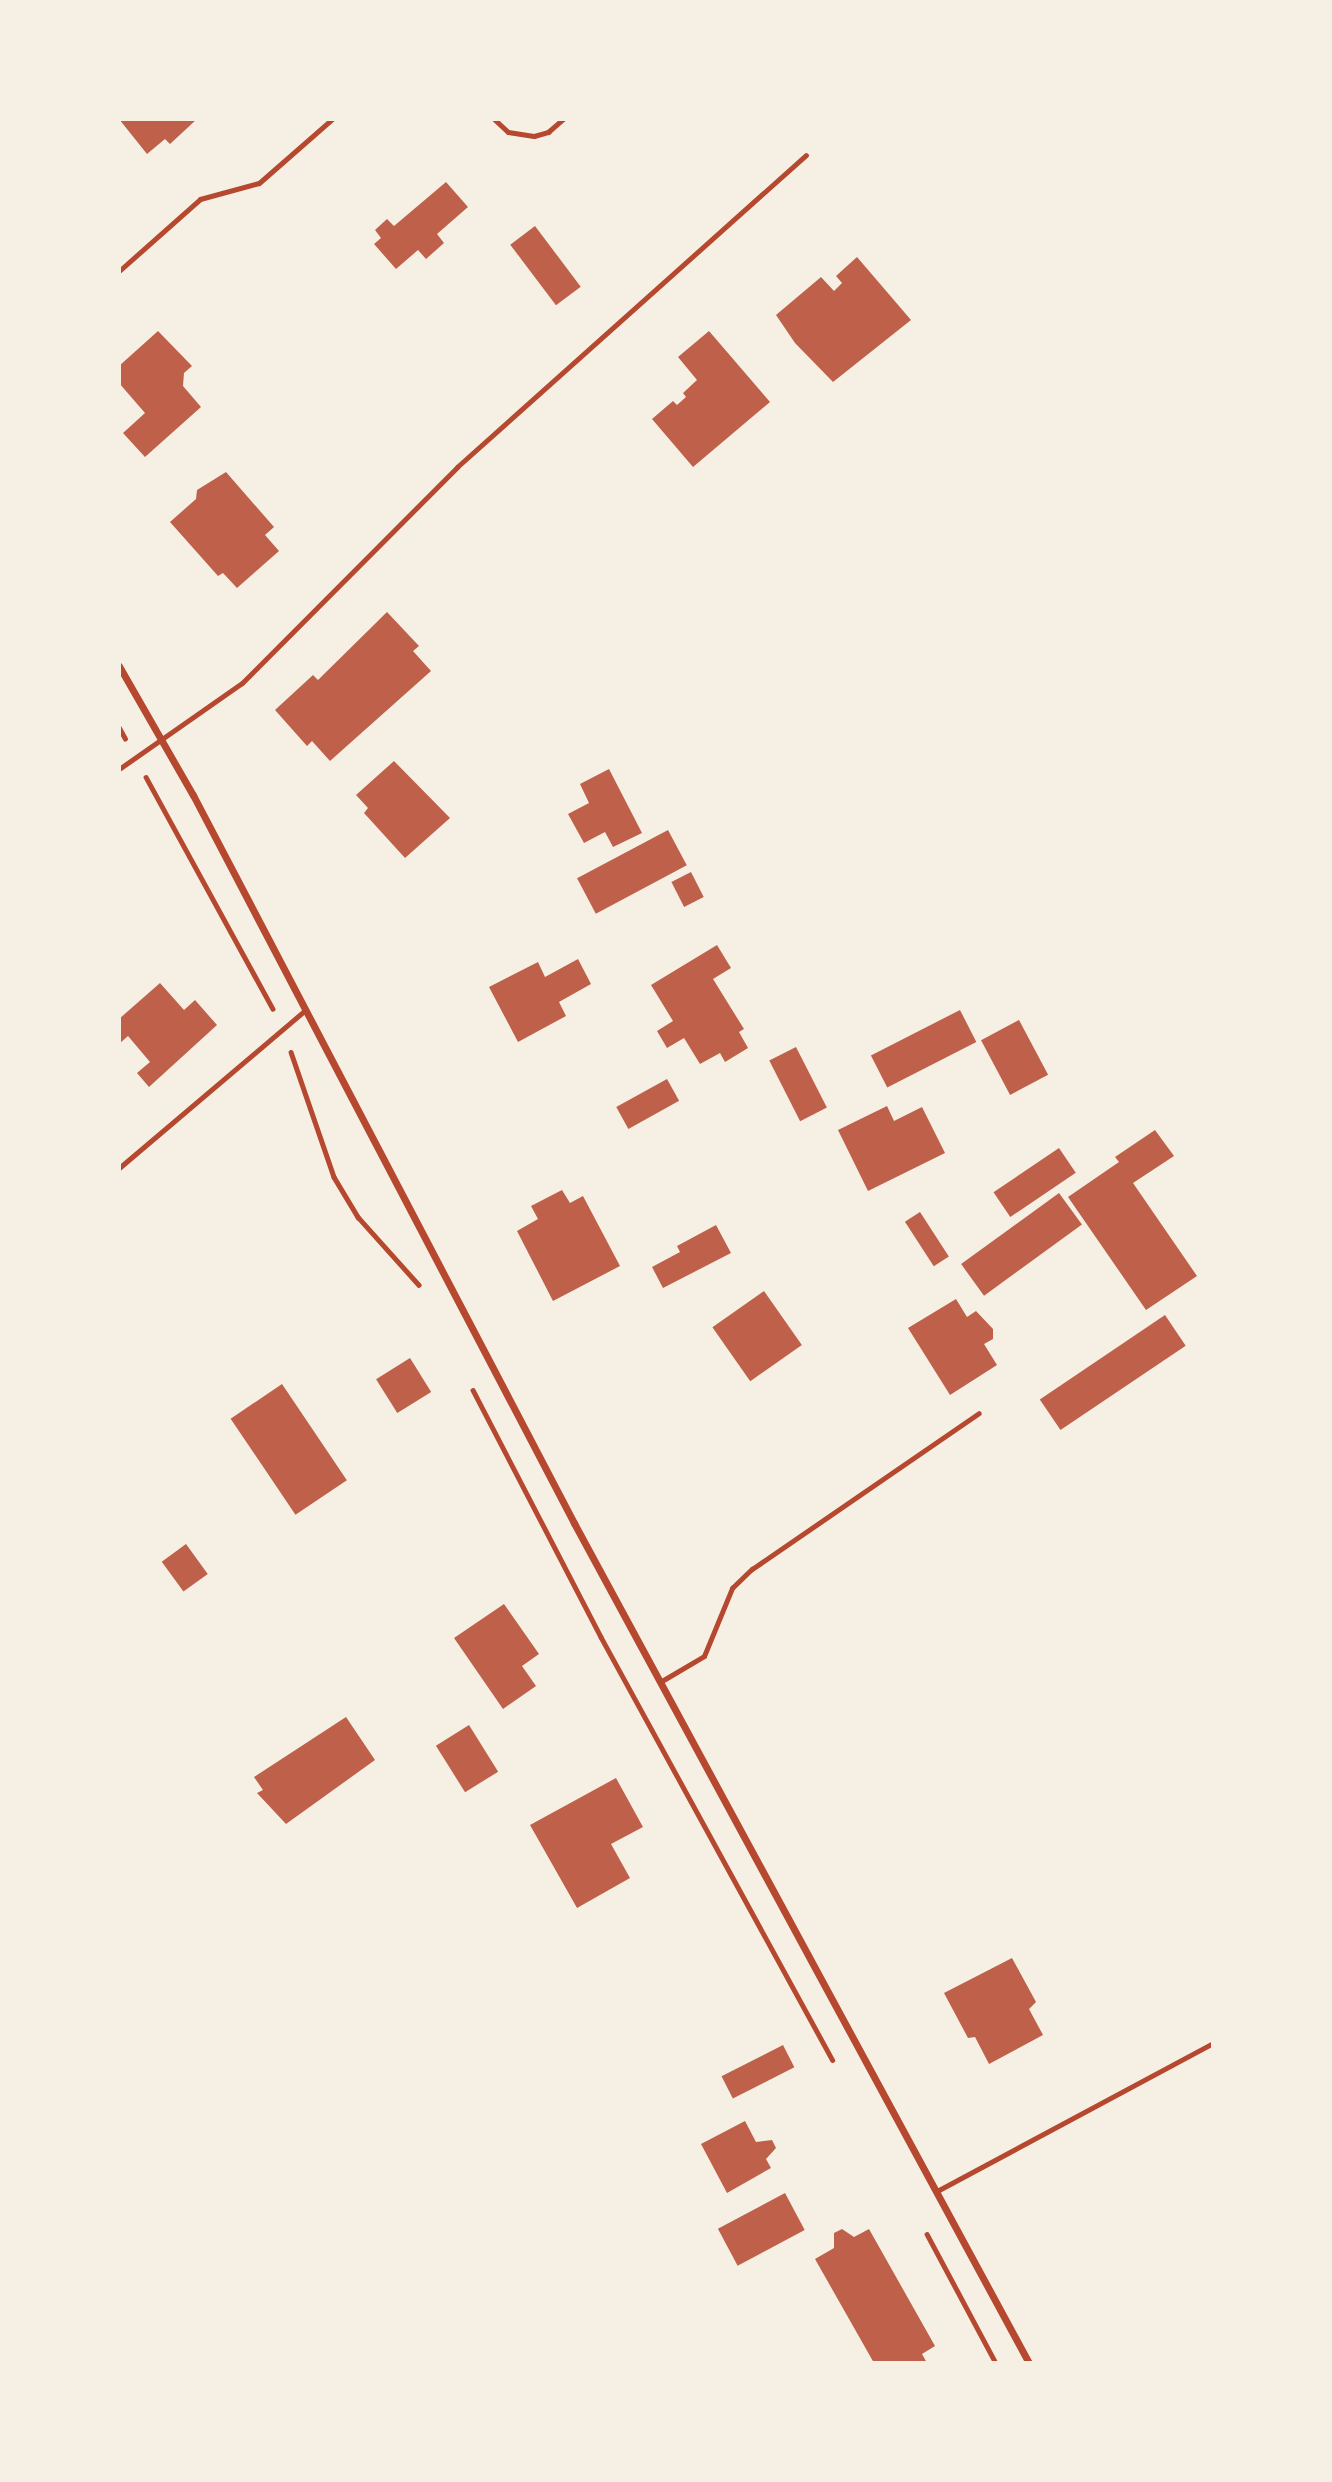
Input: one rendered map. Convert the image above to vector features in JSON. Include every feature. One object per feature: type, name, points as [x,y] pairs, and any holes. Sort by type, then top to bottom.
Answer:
[{"type":"street","points":[[119,666],[305,1010],[660,1682],[1029,2363]]},
{"type":"lane","points":[[119,271],[200,199],[259,183],[332,119]]},
{"type":"lane","points":[[494,119],[508,132],[534,136],[548,132],[563,119]]},
{"type":"lane","points":[[119,769],[242,683],[457,467],[806,155]]},
{"type":"lane","points":[[119,1168],[305,1010]]},
{"type":"lane","points":[[660,1682],[704,1656],[732,1588],[752,1569],[979,1413]]},
{"type":"lane","points":[[937,2191],[1213,2043]]},
{"type":"path","points":[[119,727],[271,1004]]},
{"type":"path","points":[[288,1043],[302,1092],[334,1177],[370,1228],[426,1297]]},
{"type":"path","points":[[469,1381],[601,1637],[839,2070]]},
{"type":"path","points":[[921,2222],[996,2363]]},
{"type":"building","points":[[119,119],[197,119],[170,144],[165,139],[147,154]]},
{"type":"building","points":[[446,182],[468,207],[437,234],[444,243],[426,259],[418,250],[396,269],[374,244],[381,238],[375,230],[387,219],[394,226]]},
{"type":"building","points":[[535,226],[581,287],[556,305],[510,245]]},
{"type":"building","points":[[857,257],[911,320],[833,382],[795,343],[776,315],[821,277],[834,291],[842,283],[836,276]]},
{"type":"building","points":[[158,331],[192,366],[184,373],[183,386],[201,407],[145,457],[123,433],[145,413],[119,383],[119,366]]},
{"type":"building","points":[[709,331],[770,402],[693,467],[652,419],[673,401],[677,405],[686,397],[683,393],[697,380],[678,357]]},
{"type":"building","points":[[226,472],[274,527],[265,535],[279,551],[237,588],[223,573],[218,576],[170,522],[196,499],[197,490]]},
{"type":"building","points":[[387,612],[419,646],[413,651],[431,671],[330,761],[312,741],[307,746],[275,710],[313,675],[318,680]]},
{"type":"building","points":[[394,761],[450,818],[405,858],[364,813],[368,808],[356,795]]},
{"type":"building","points":[[609,769],[642,833],[613,847],[605,832],[584,843],[568,814],[589,803],[580,784]]},
{"type":"building","points":[[668,830],[687,865],[596,914],[577,878]]},
{"type":"building","points":[[691,872],[704,897],[684,907],[671,882]]},
{"type":"building","points":[[717,945],[731,968],[713,979],[744,1029],[739,1032],[748,1048],[725,1062],[720,1053],[700,1064],[684,1038],[667,1048],[657,1031],[673,1021],[651,985]]},
{"type":"building","points":[[578,959],[591,984],[559,1002],[566,1016],[518,1042],[489,987],[538,962],[545,977]]},
{"type":"building","points":[[160,983],[184,1010],[195,1000],[217,1025],[149,1087],[137,1073],[150,1062],[128,1036],[119,1044],[119,1019]]},
{"type":"building","points":[[960,1010],[976,1042],[887,1087],[871,1055]]},
{"type":"building","points":[[1019,1020],[1048,1075],[1010,1095],[981,1040]]},
{"type":"building","points":[[796,1047],[827,1108],[800,1121],[769,1061]]},
{"type":"building","points":[[667,1079],[679,1101],[628,1129],[616,1107]]},
{"type":"building","points":[[887,1106],[894,1121],[922,1107],[945,1153],[868,1191],[838,1130]]},
{"type":"building","points":[[1155,1130],[1174,1156],[1133,1183],[1197,1276],[1146,1310],[1068,1197],[1119,1162],[1115,1157]]},
{"type":"building","points":[[1059,1148],[1076,1173],[1010,1217],[994,1192]]},
{"type":"building","points":[[562,1190],[570,1203],[583,1196],[620,1266],[553,1301],[517,1231],[538,1219],[531,1206]]},
{"type":"building","points":[[1059,1193],[1082,1225],[984,1296],[961,1264]]},
{"type":"building","points":[[920,1212],[949,1256],[934,1266],[905,1222]]},
{"type":"building","points":[[716,1225],[731,1253],[663,1288],[652,1267],[680,1252],[677,1246]]},
{"type":"building","points":[[764,1291],[802,1345],[750,1381],[712,1327]]},
{"type":"building","points":[[956,1299],[967,1317],[976,1311],[993,1329],[993,1339],[984,1344],[997,1365],[950,1395],[908,1328]]},
{"type":"building","points":[[1165,1315],[1186,1346],[1061,1430],[1040,1399]]},
{"type":"building","points":[[410,1358],[431,1392],[397,1413],[376,1379]]},
{"type":"building","points":[[282,1384],[347,1480],[295,1515],[231,1419]]},
{"type":"building","points":[[186,1544],[208,1574],[183,1592],[162,1562]]},
{"type":"building","points":[[504,1604],[539,1654],[522,1666],[536,1686],[503,1709],[454,1638]]},
{"type":"building","points":[[346,1717],[375,1760],[286,1824],[257,1793],[263,1790],[254,1777]]},
{"type":"building","points":[[469,1725],[498,1772],[465,1792],[436,1746]]},
{"type":"building","points":[[616,1778],[643,1827],[611,1844],[630,1878],[577,1908],[530,1825]]},
{"type":"building","points":[[1012,1958],[1036,2002],[1029,2009],[1043,2035],[989,2064],[975,2037],[968,2038],[944,1993]]},
{"type":"building","points":[[783,2045],[794,2067],[733,2099],[722,2076]]},
{"type":"building","points":[[745,2121],[756,2142],[772,2140],[776,2148],[766,2159],[771,2168],[727,2193],[701,2144]]},
{"type":"building","points":[[785,2193],[805,2230],[738,2266],[718,2229]]},
{"type":"building","points":[[842,2229],[854,2237],[869,2229],[935,2346],[922,2354],[927,2363],[874,2363],[815,2259],[834,2248],[834,2233]]}]
